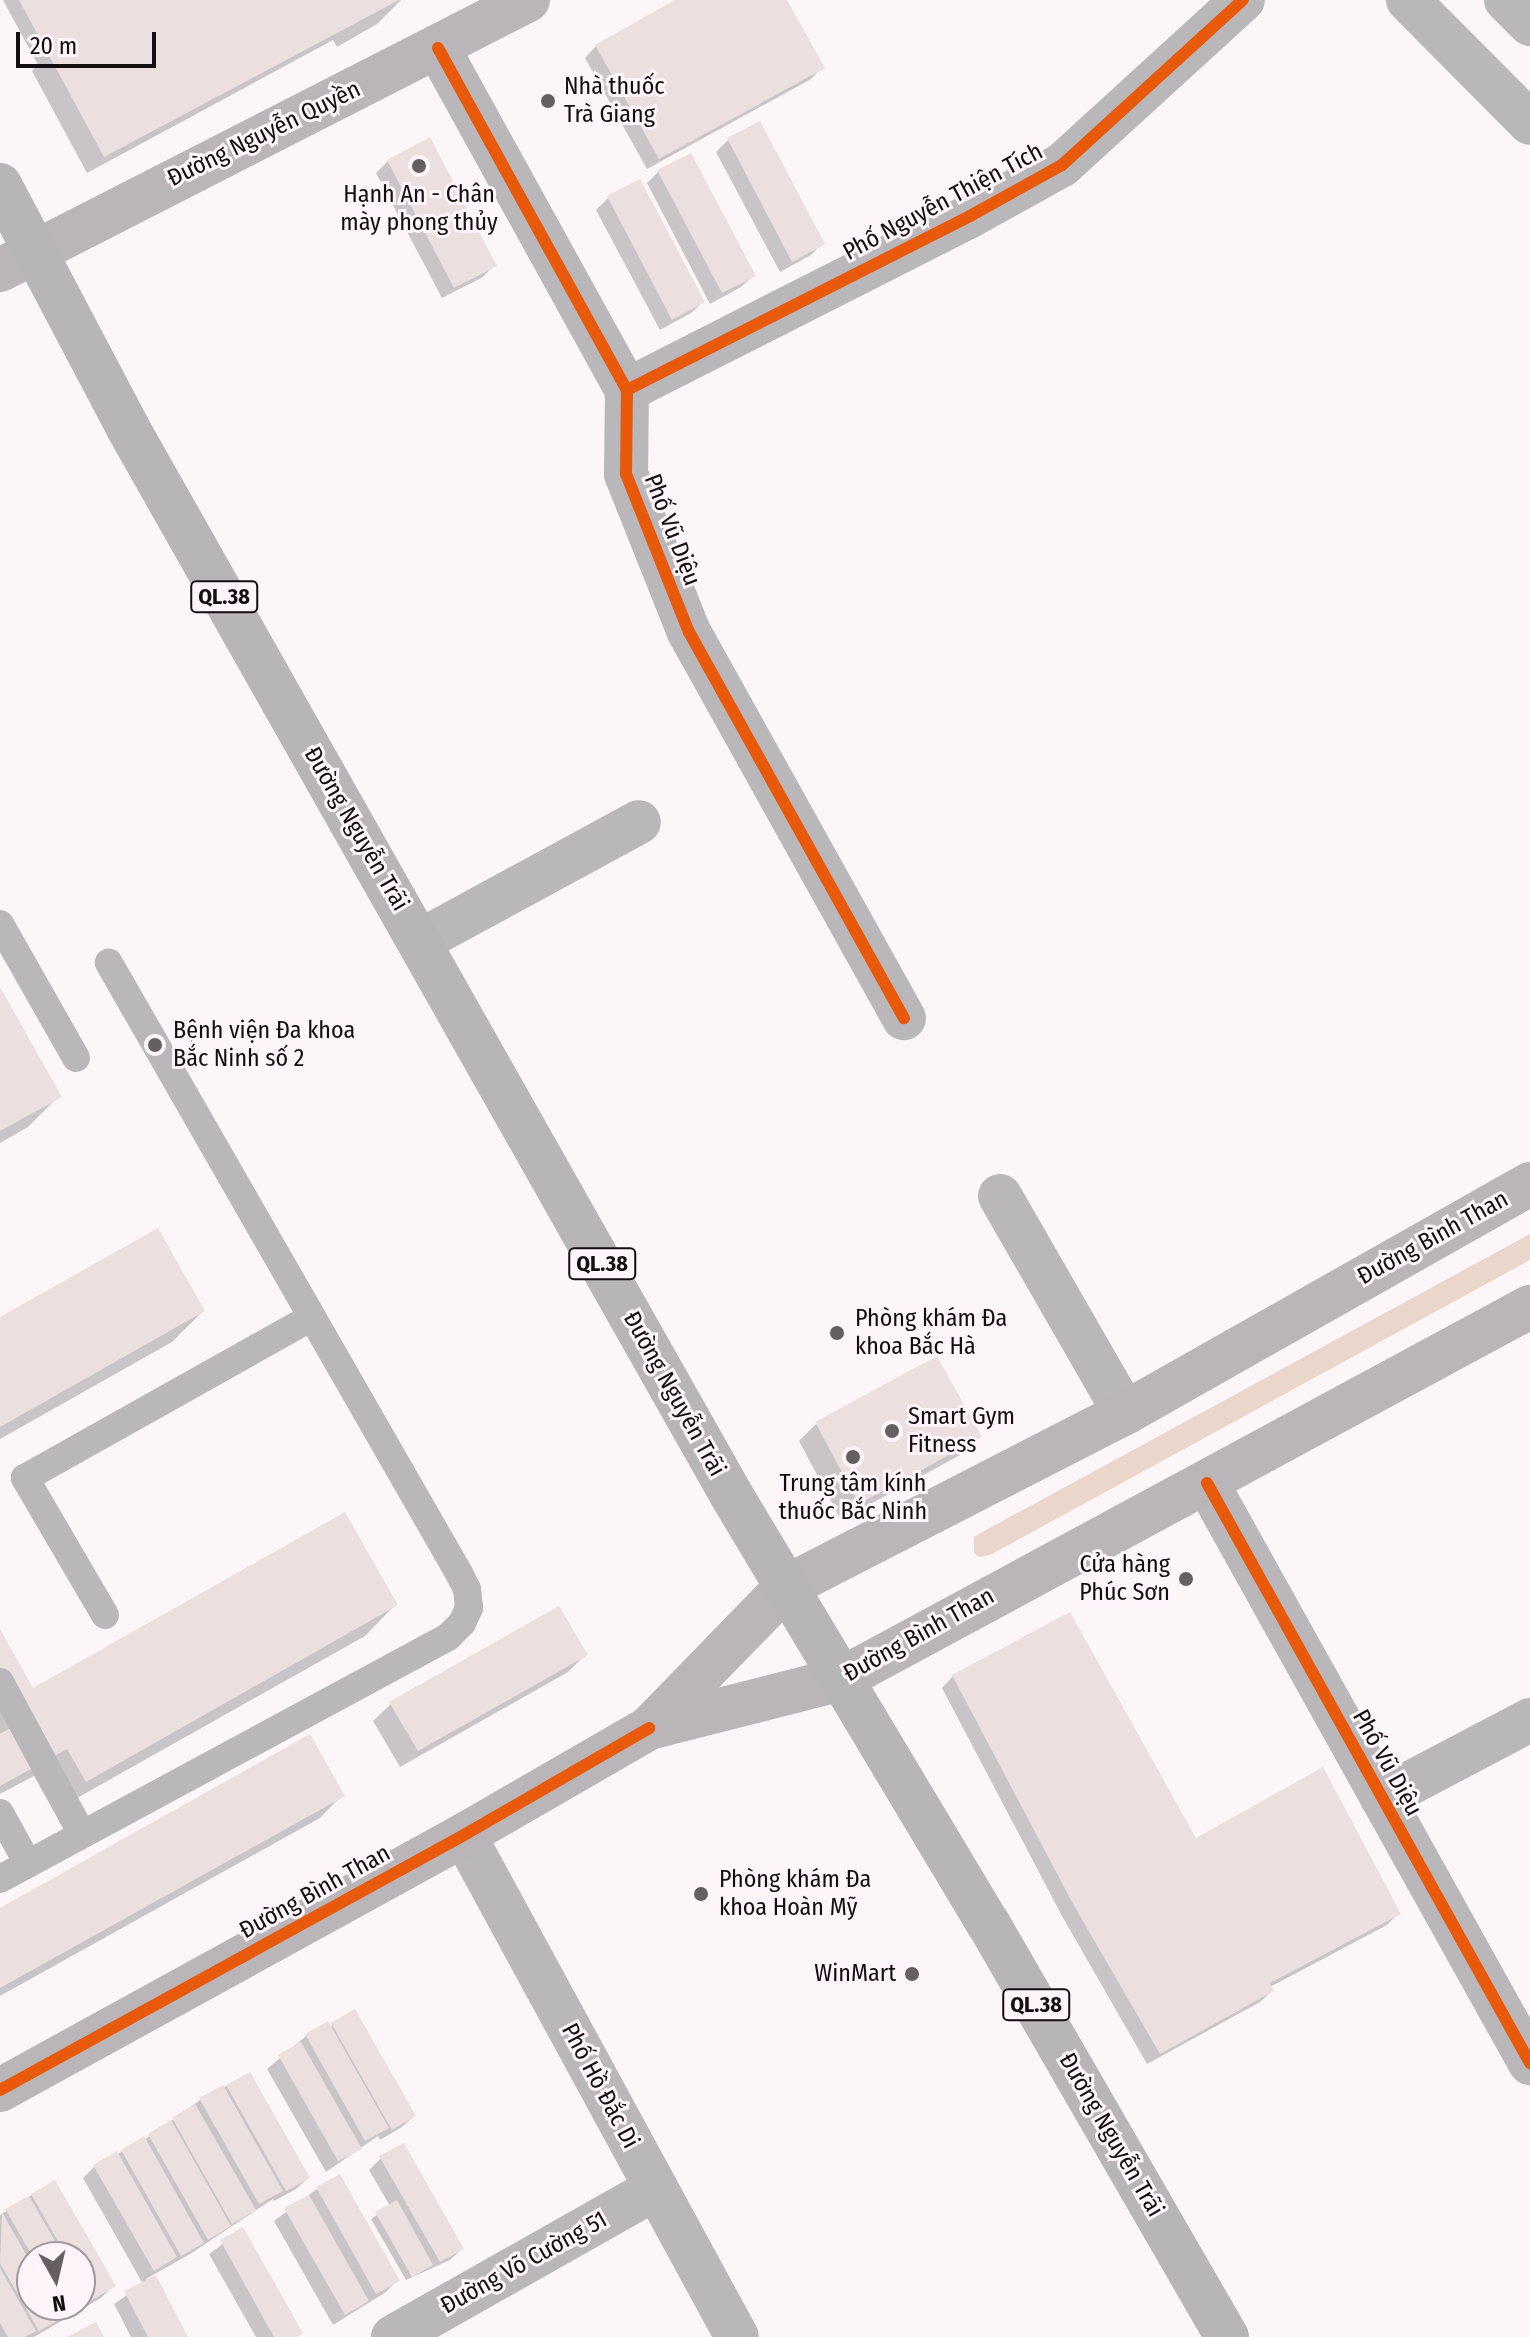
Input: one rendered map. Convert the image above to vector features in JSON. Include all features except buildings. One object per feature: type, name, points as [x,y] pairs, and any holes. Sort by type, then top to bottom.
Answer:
[{"type":"highway","name":"Đường Nguyễn Trãi","points":[[0,185],[18,260],[128,428],[786,1587],[988,1923],[1227,2337]]},
{"type":"main road","name":"Đường Nguyễn Quyền","points":[[18,260],[438,48],[504,6]]},
{"type":"main road","name":"Đường Bình Than","points":[[649,1728],[786,1587],[1125,1413],[1530,1184]]},
{"type":"main road","name":"Đường Bình Than","points":[[0,2090],[464,1835],[649,1728],[841,1679],[987,1597],[1207,1483],[1530,1307]]},
{"type":"street","name":"Phố Nguyễn Thiện Tích","points":[[627,390],[970,216],[1062,165],[1243,0]]},
{"type":"street","points":[[1408,0],[1530,123]]},
{"type":"street","points":[[1506,0],[1530,24]]},
{"type":"street","name":"Phố Vũ Diệu","points":[[438,48],[627,390],[626,474],[689,632],[904,1018]]},
{"type":"street","points":[[420,941],[639,822]]},
{"type":"street","points":[[1000,1196],[1125,1413]]},
{"type":"street","name":"Phố Vũ Diệu","points":[[1207,1483],[1530,2063]]},
{"type":"street","points":[[1382,1798],[1530,1720]]},
{"type":"street","name":"Phố Hồ Đắc Di","points":[[464,1835],[737,2337]]},
{"type":"street","name":"Đường Võ Cường 51","points":[[404,2334],[655,2189]]},
{"type":"lane","points":[[0,924],[76,1058]]},
{"type":"lane","points":[[0,1879],[448,1637],[466,1615],[467,1589],[460,1575],[109,963]]},
{"type":"lane","points":[[105,1615],[25,1478],[312,1317]]},
{"type":"lane","points":[[0,1682],[82,1834]]},
{"type":"lane","points":[[0,1813],[28,1864]]},
{"type":"shaded area","points":[[1530,1234],[1530,1260],[990,1555],[979,1557],[974,1553],[974,1537],[986,1530]]},
{"type":"cycle path","points":[[627,390],[970,216],[1062,165],[1243,0]]},
{"type":"cycle path","points":[[438,48],[627,390],[626,474],[689,632],[904,1018]]},
{"type":"cycle path","points":[[1207,1483],[1530,2063]]},
{"type":"cycle path","points":[[0,2090],[464,1835],[649,1728]]},
{"type":"place","name":"Nhà thuốc Trà Giang","points":[[548,101]]},
{"type":"place","name":"Hạnh An - Chân mày phong thủy","points":[[419,166]]},
{"type":"place","name":"Bệnh viện Đa khoa Bắc Ninh số 2","points":[[155,1045]]},
{"type":"place","name":"Phòng khám Đa khoa Bắc Hà","points":[[837,1333]]},
{"type":"place","name":"Smart Gym Fitness","points":[[892,1431]]},
{"type":"place","name":"Trung tâm kính thuốc Bắc Ninh","points":[[853,1457]]},
{"type":"place","name":"Cửa hàng Phúc Sơn","points":[[1186,1579]]},
{"type":"place","name":"Phòng khám Đa khoa Hoàn Mỹ","points":[[701,1894]]},
{"type":"place","name":"WinMart","points":[[912,1974]]}]
